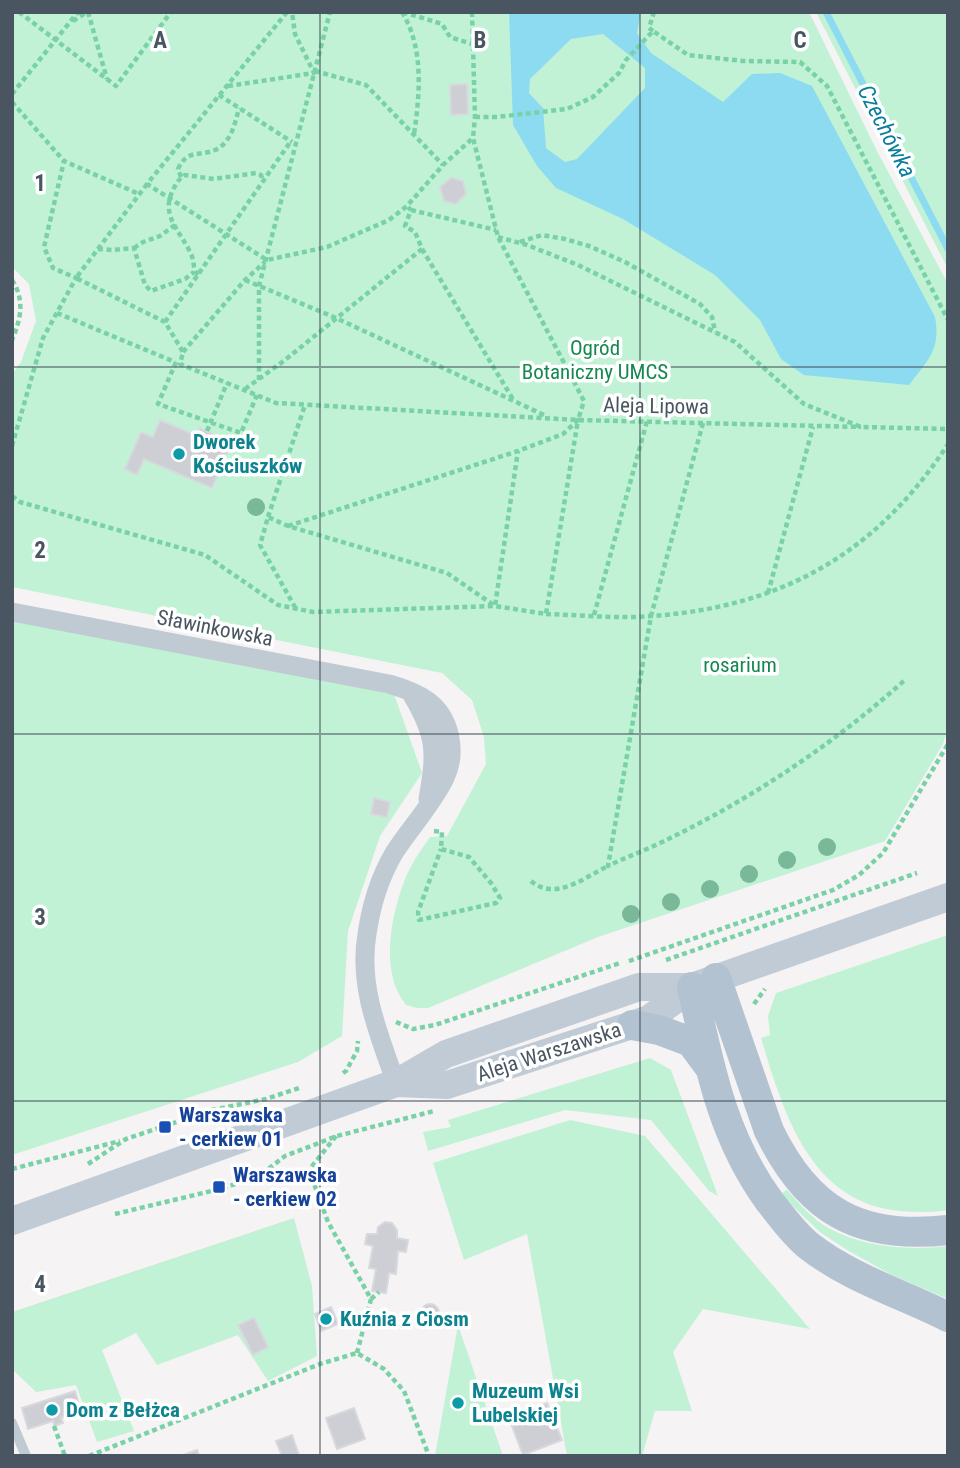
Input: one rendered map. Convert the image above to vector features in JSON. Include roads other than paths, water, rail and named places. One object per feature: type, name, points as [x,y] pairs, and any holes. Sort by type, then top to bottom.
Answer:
[{"type":"main road","points":[[704,983],[708,1066],[725,1121],[744,1165],[781,1216],[808,1245],[853,1272],[948,1317]]},
{"type":"main road","points":[[704,983],[777,1148],[801,1181],[827,1207],[859,1225],[898,1231],[948,1230]]},
{"type":"main road","points":[[632,1025],[659,1030],[691,1042],[708,1066]]},
{"type":"street","name":"Sławinkowska","points":[[12,612],[370,680],[408,690],[422,712],[434,748],[426,807],[385,872],[370,915],[366,937],[366,984],[384,1022],[396,1083]]},
{"type":"street","name":"Aleja Warszawska","points":[[396,1083],[447,1085],[632,1025],[649,1019],[704,983],[948,897]]},
{"type":"street","name":"Aleja Warszawska","points":[[12,1221],[396,1083],[446,1054],[639,986],[704,983]]},
{"type":"lane","points":[[12,1423],[26,1456]]},
{"type":"water","points":[[509,12],[641,12],[637,33],[651,53],[723,102],[752,74],[780,73],[812,86],[935,317],[936,338],[931,354],[909,385],[804,375],[781,359],[760,320],[715,275],[623,219],[556,188],[537,166],[513,125]],"holes":[[[603,34],[645,68],[645,88],[577,159],[565,162],[546,148],[543,108],[529,93],[530,79],[571,39]]]},
{"type":"waterway","name":"Czechówka","points":[[826,12],[948,249]]},
{"type":"place","name":"Dworek Kościuszków","points":[[179,454]]},
{"type":"place","name":"Warszawska - cerkiew 01","points":[[165,1127]]},
{"type":"place","name":"Warszawska - cerkiew 02","points":[[219,1187]]},
{"type":"place","name":"Kuźnia z Ciosm","points":[[326,1319]]},
{"type":"place","name":"Muzeum Wsi Lubelskiej","points":[[458,1403]]},
{"type":"place","name":"Dom z Bełżca","points":[[52,1410]]},
{"type":"park label","name":"Ogród Botaniczny UMCS","points":[[595,360]]},
{"type":"park label","name":"rosarium","points":[[740,665]]}]
